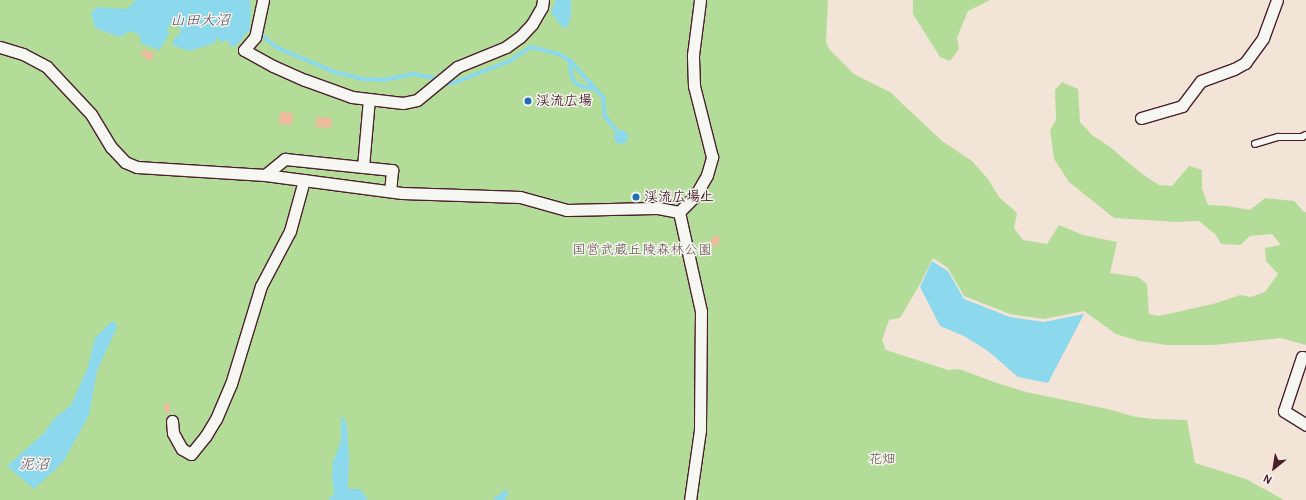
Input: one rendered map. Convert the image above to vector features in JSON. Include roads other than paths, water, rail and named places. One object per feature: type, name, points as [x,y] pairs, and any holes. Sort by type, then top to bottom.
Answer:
[{"type":"street","points":[[263,0],[256,32],[244,50],[273,66],[305,80],[352,97],[403,103],[417,100],[457,67],[506,46],[520,37],[532,24],[542,6],[543,0]]},
{"type":"street","points":[[679,212],[695,196],[707,175],[712,157],[694,86],[693,55],[700,0]]},
{"type":"street","points":[[1141,118],[1182,106],[1201,81],[1234,70],[1245,63],[1263,38],[1277,0]]},
{"type":"street","points":[[0,47],[23,54],[47,67],[91,114],[111,147],[125,162],[138,167],[265,175],[390,191],[520,197],[567,210],[658,208],[679,212]]},
{"type":"street","points":[[363,167],[369,99]]},
{"type":"street","points":[[265,175],[285,159],[392,170],[390,191]]},
{"type":"street","points":[[172,421],[173,433],[182,449],[191,454],[205,437],[216,419],[231,384],[260,286],[290,231],[304,180]]},
{"type":"street","points":[[679,212],[701,311],[700,430],[690,500]]},
{"type":"street","points":[[1306,358],[1302,357],[1284,411],[1306,425]]},
{"type":"lane","points":[[1255,144],[1278,137],[1302,137],[1306,135]]},
{"type":"water","name":"山田大沼","points":[[136,0],[247,0],[251,2],[250,27],[240,42],[232,48],[227,40],[220,43],[217,35],[215,43],[190,51],[172,45],[176,35],[179,36],[181,29],[170,24],[167,30],[170,32],[160,50],[142,44],[139,35],[131,31],[119,37],[95,28],[91,12],[98,7],[127,9]]},
{"type":"water","points":[[556,0],[571,0],[571,15],[567,29],[560,25],[551,12]]},
{"type":"water","points":[[621,130],[626,132],[628,137],[626,142],[621,144],[616,142],[614,137],[616,132]]},
{"type":"water","points":[[932,261],[948,271],[964,299],[1010,317],[1044,322],[1084,314],[1048,383],[1018,377],[988,351],[964,336],[940,326],[920,287]]},
{"type":"water","name":"泥沼","points":[[111,322],[116,322],[116,329],[97,371],[89,415],[63,462],[34,489],[7,466],[43,434],[55,418],[71,405],[88,367],[95,338]]},
{"type":"water","points":[[341,417],[344,418],[347,427],[349,460],[348,489],[360,489],[368,500],[328,500],[334,494],[332,475],[333,462],[341,441]]},
{"type":"water","points":[[507,489],[508,495],[505,500],[492,500]]},
{"type":"waterway","points":[[249,29],[262,35],[278,48],[335,72],[364,79],[383,80],[414,74],[434,78]]},
{"type":"waterway","points":[[443,83],[447,84],[459,81],[510,61],[531,47],[559,54],[570,60],[604,98],[605,116],[617,131]]},
{"type":"waterway","points":[[570,60],[572,76],[576,83],[581,86],[595,89]]},
{"type":"place","name":"渓流広場","points":[[528,101]]},
{"type":"place","name":"渓流広場上","points":[[636,197]]},
{"type":"park label","name":"国営武蔵丘陵森林公園","points":[[642,250]]},
{"type":"park label","name":"花畑","points":[[882,459]]}]
